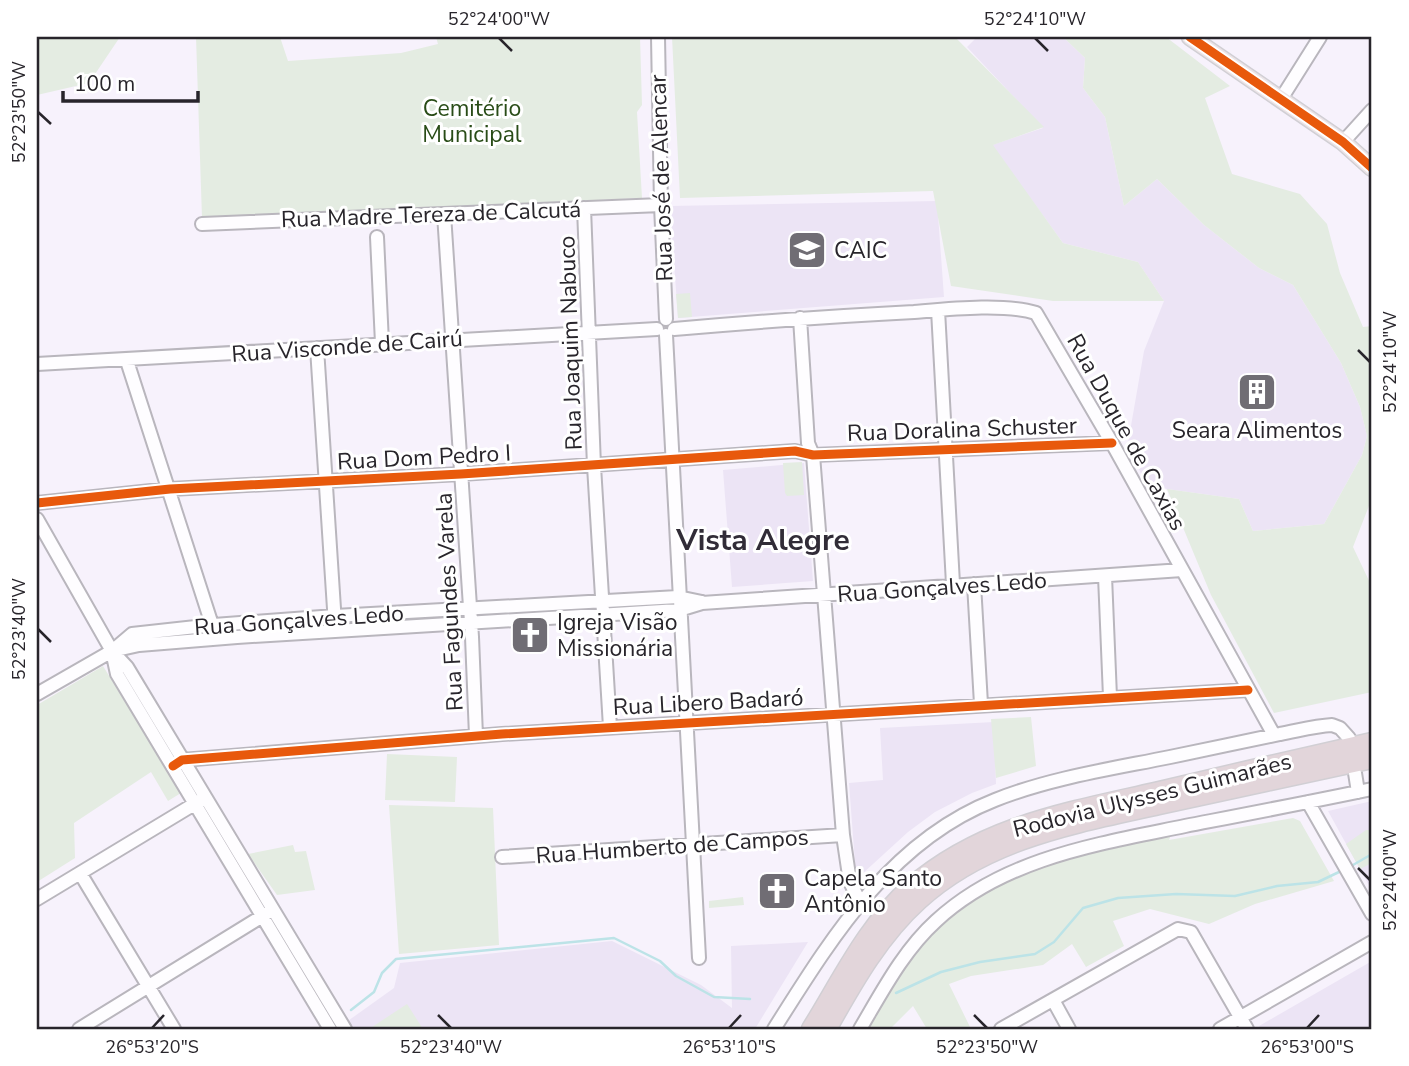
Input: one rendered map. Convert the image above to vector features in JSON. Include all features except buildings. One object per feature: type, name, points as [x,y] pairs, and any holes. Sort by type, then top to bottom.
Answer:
[{"type":"highway","name":"Rodovia Ulysses Guimarães","points":[[811,1029],[866,939],[890,909],[911,887],[932,872],[994,835],[1057,814],[1372,742]]},
{"type":"highway","name":"Rodovia Ulysses Guimarães","points":[[827,1029],[865,964],[909,909],[938,884],[1000,848],[1038,834],[1106,816],[1372,759]]},
{"type":"main road","points":[[1191,37],[1343,142],[1372,168]]},
{"type":"street","name":"Rua José de Alencar","points":[[657,37],[671,461],[699,958]]},
{"type":"street","points":[[1281,99],[1320,37]]},
{"type":"street","points":[[1343,142],[1372,110]]},
{"type":"street","name":"Rua Madre Tereza de Calcutá","points":[[202,224],[661,205]]},
{"type":"street","name":"Rua Joaquim Nabuco","points":[[584,208],[594,466],[611,727]]},
{"type":"street","name":"Rua Fagundes Varela","points":[[444,214],[476,736]]},
{"type":"street","points":[[377,237],[382,344]]},
{"type":"street","name":"Rua Visconde de Cairú","points":[[37,365],[938,310],[1020,308],[1036,313]]},
{"type":"street","points":[[938,310],[953,584]]},
{"type":"street","name":"Rua Duque de Caxias","points":[[1036,313],[1112,443],[1274,736]]},
{"type":"street","points":[[800,318],[808,443],[813,455],[843,835],[850,882],[860,902]]},
{"type":"street","points":[[317,348],[335,630]]},
{"type":"street","points":[[127,361],[214,625],[214,639]]},
{"type":"street","name":"Rua Doralina Schuster","points":[[813,455],[1112,443]]},
{"type":"street","name":"Rua Dom Pedro I","points":[[37,503],[170,489],[594,466],[795,451],[813,455]]},
{"type":"street","points":[[37,519],[112,651],[127,667],[145,708],[339,1028]]},
{"type":"street","name":"Rua Gonçalves Ledo","points":[[37,694],[112,651],[132,634],[214,625],[603,601],[702,603],[1182,570]]},
{"type":"street","points":[[1105,576],[1110,697]]},
{"type":"street","points":[[974,584],[981,704]]},
{"type":"street","name":"Rua Gonçalves Ledo","points":[[112,651],[139,645],[271,634],[604,615],[679,603]]},
{"type":"street","points":[[537,604],[538,619]]},
{"type":"street","points":[[403,612],[404,626]]},
{"type":"street","points":[[270,620],[271,634]]},
{"type":"street","name":"Rua Libero Badaró","points":[[178,763],[476,736],[1248,690]]},
{"type":"street","points":[[774,1029],[822,953],[860,902],[898,862],[929,835],[956,818],[993,800],[1053,781],[1274,736],[1332,725],[1340,728],[1349,738]]},
{"type":"street","points":[[1355,773],[1358,792]]},
{"type":"street","points":[[860,1029],[895,970],[917,941],[963,898],[995,879],[1031,864],[1080,849],[1372,789]]},
{"type":"street","points":[[37,899],[200,800]]},
{"type":"street","points":[[1308,802],[1372,914]]},
{"type":"street","name":"Rua Humberto de Campos","points":[[502,857],[843,835]]},
{"type":"street","points":[[80,873],[174,1029]]},
{"type":"street","points":[[79,1029],[269,913]]},
{"type":"street","points":[[1001,1029],[1178,929],[1191,932],[1243,1024]]},
{"type":"street","points":[[1220,1029],[1243,1024],[1372,942]]},
{"type":"street","points":[[1053,1000],[1069,1029]]},
{"type":"shaded area","points":[[977,37],[1063,37],[1085,58],[1083,88],[1105,117],[1124,206],[1157,179],[1204,225],[1259,268],[1293,285],[1341,363],[1360,407],[1367,436],[1362,455],[1324,524],[1253,531],[1239,499],[1167,489],[1144,481],[1128,443],[1144,351],[1164,301],[1138,262],[1063,243],[992,145],[1043,128],[967,47]]},
{"type":"shaded area","name":"CAIC","points":[[937,201],[944,297],[678,318],[670,206]]},
{"type":"shaded area","points":[[804,463],[813,581],[732,587],[723,470]]},
{"type":"shaded area","points":[[994,722],[996,784],[935,812],[908,832],[861,875],[856,876],[849,783],[883,780],[880,728]]},
{"type":"shaded area","points":[[1372,801],[1372,891],[1328,811]]},
{"type":"shaded area","points":[[612,941],[701,985],[732,1008],[731,946],[808,942],[755,1029],[349,1029],[345,1023],[394,988],[400,963]]},
{"type":"shaded area","points":[[1372,961],[1372,1029],[1261,1029],[1259,1026]]},
{"type":"green space","points":[[37,37],[120,37],[89,83],[37,95]]},
{"type":"green space","name":"Cemitério Municipal","points":[[196,37],[280,37],[288,61],[401,53],[438,44],[436,37],[640,37],[642,105],[637,112],[642,198],[202,218]]},
{"type":"green space","points":[[672,37],[955,37],[1044,127],[993,145],[1063,243],[1138,262],[1164,301],[1053,301],[951,286],[933,191],[680,198]]},
{"type":"green space","points":[[1063,37],[1166,37],[1230,86],[1205,98],[1232,174],[1300,194],[1327,224],[1340,273],[1363,327],[1372,326],[1372,498],[1353,547],[1372,587],[1372,692],[1274,713],[1211,595],[1167,489],[1239,499],[1253,531],[1324,524],[1362,455],[1367,436],[1360,407],[1341,363],[1293,285],[1259,268],[1204,225],[1157,179],[1124,206],[1105,117],[1083,88],[1085,58]]},
{"type":"green space","points":[[690,293],[692,317],[678,318],[676,294]]},
{"type":"green space","points":[[802,462],[804,495],[787,496],[783,463]]},
{"type":"green space","points":[[103,666],[181,793],[168,801],[151,772],[74,823],[75,858],[37,882],[37,705]]},
{"type":"green space","points":[[1031,717],[1036,766],[996,778],[991,719]]},
{"type":"green space","points":[[387,754],[457,757],[455,802],[385,800]]},
{"type":"green space","points":[[389,805],[493,808],[499,945],[399,954]]},
{"type":"green space","points":[[1293,818],[1300,821],[1334,881],[1255,904],[1209,924],[1150,909],[1113,921],[1124,946],[1086,967],[1072,944],[1043,965],[971,976],[949,984],[971,1029],[927,1029],[913,1006],[890,1029],[865,1029],[924,940],[965,899],[1032,864],[1173,830],[1169,840]]},
{"type":"green space","points":[[1366,830],[1372,830],[1372,863],[1360,869],[1346,844]]},
{"type":"green space","points":[[293,845],[295,852],[306,851],[315,890],[277,895],[248,854]]},
{"type":"green space","points":[[743,897],[744,905],[709,908],[709,901]]},
{"type":"green space","points":[[407,1004],[423,1029],[369,1029]]},
{"type":"waterway","points":[[1353,865],[1372,854]]},
{"type":"waterway","points":[[896,993],[941,972],[980,962],[1035,954],[1054,942],[1083,908],[1118,898],[1176,894],[1235,896],[1277,886],[1318,882],[1339,872]]},
{"type":"waterway","points":[[351,1010],[374,992],[382,973],[396,959],[614,938],[660,961],[676,976],[714,997],[750,999]]},
{"type":"cycle path","points":[[1190,37],[1343,142],[1372,168]]},
{"type":"cycle path","points":[[37,503],[170,489],[461,474],[795,451],[813,455],[1112,443]]},
{"type":"cycle path","points":[[173,766],[182,760],[502,734],[1248,690]]},
{"type":"place","name":"CAIC","points":[[807,250]]},
{"type":"place","name":"Seara Alimentos","points":[[1257,392]]},
{"type":"place","name":"Igreja Visão Missionária","points":[[530,635]]},
{"type":"place","name":"Capela Santo Antônio","points":[[777,891]]},
{"type":"district","name":"Vista Alegre","points":[[763,540]]}]
